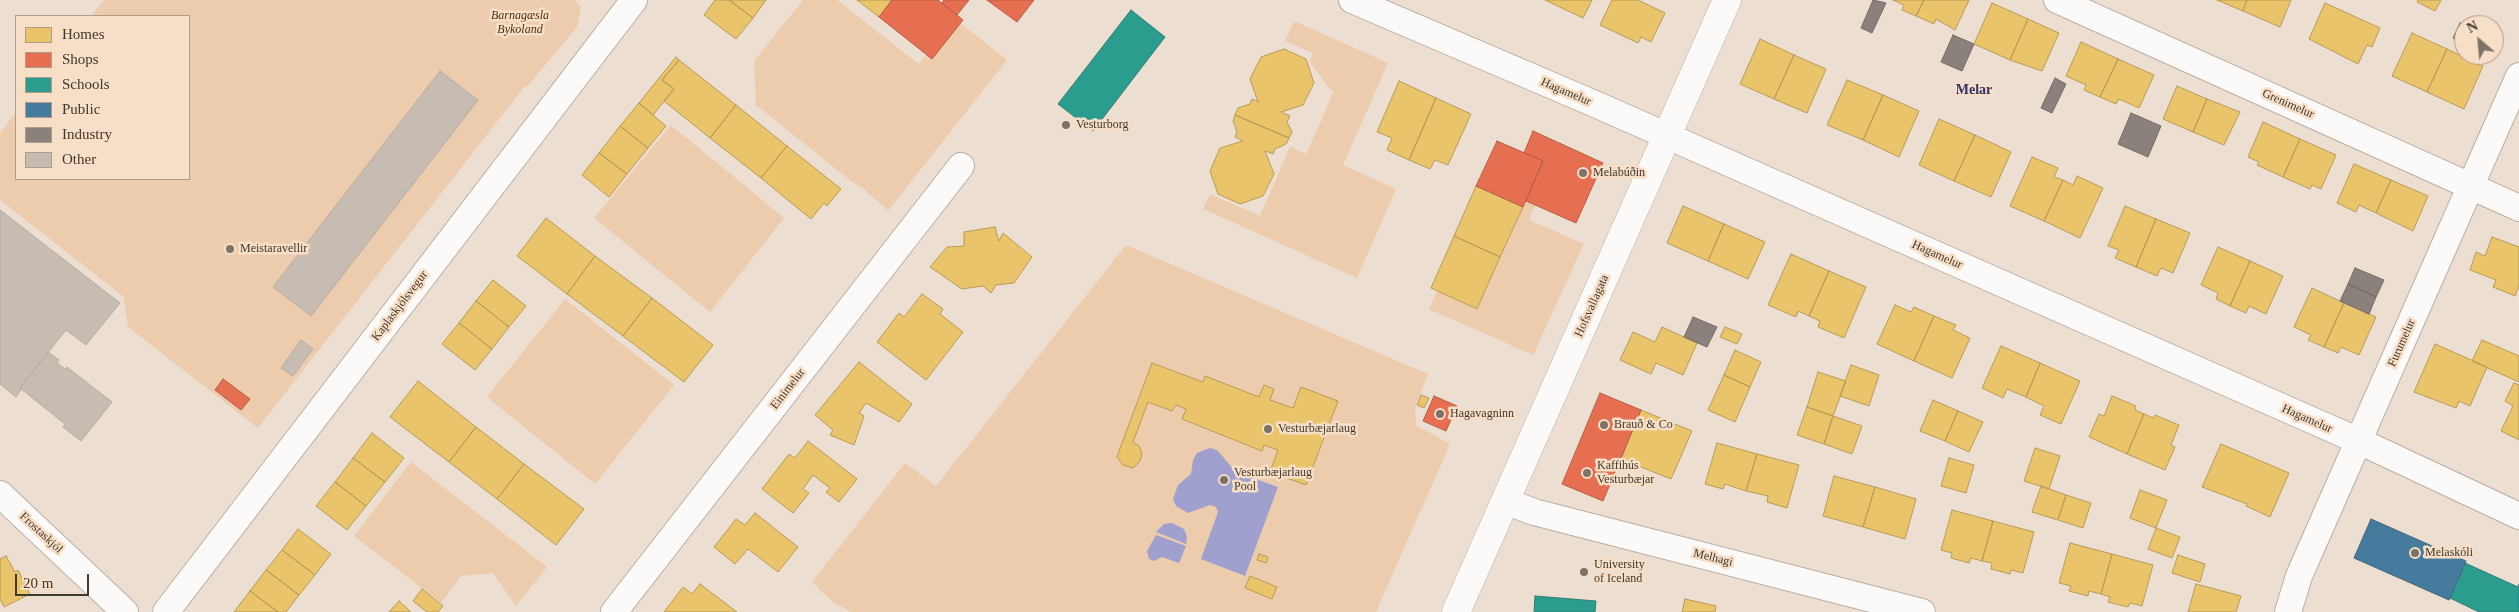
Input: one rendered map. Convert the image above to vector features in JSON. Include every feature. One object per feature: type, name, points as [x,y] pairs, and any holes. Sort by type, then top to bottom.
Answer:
[{"type":"street","name":"Hagamelur","points":[[1352,0],[1667,136],[2359,441],[2519,516]]},
{"type":"street","name":"Hofsvallagata","points":[[1456,612],[1728,0]]},
{"type":"street","name":"Grenimelur","points":[[2057,0],[2519,208]]},
{"type":"street","name":"Kaplaskjólsvegur","points":[[166,612],[632,1]]},
{"type":"street","name":"Furumelur","points":[[2288,612],[2299,576],[2519,76]]},
{"type":"street","name":"Einimelur","points":[[614,612],[961,166]]},
{"type":"street","name":"Frostaskjól","points":[[0,494],[125,612]]},
{"type":"street","name":"Melhagi","points":[[1505,501],[1534,512],[1922,612]]},
{"type":"green space","name":"Meistaravellir","points":[[104,0],[575,0],[581,7],[577,27],[527,87],[525,86],[258,428],[128,327],[124,297],[0,200],[0,133],[15,113],[15,180],[190,180],[190,15],[92,15]]},
{"type":"green space","points":[[803,0],[837,0],[919,64],[955,19],[1007,60],[888,211],[864,189],[851,181],[756,105],[754,61]]},
{"type":"green space","points":[[1294,21],[1388,63],[1343,165],[1396,189],[1357,278],[1203,209],[1210,194],[1260,216],[1290,147],[1306,154],[1334,91],[1330,89],[1310,62],[1313,53],[1285,41]]},
{"type":"green space","points":[[671,125],[784,218],[710,312],[594,218]]},
{"type":"green space","points":[[1526,201],[1535,205],[1529,220],[1584,244],[1533,355],[1429,309],[1437,291],[1477,309]]},
{"type":"green space","points":[[1126,245],[1428,374],[1415,407],[1416,425],[1450,444],[1376,612],[851,612],[833,602],[812,582],[905,463],[936,486]]},
{"type":"green space","points":[[565,299],[674,385],[595,484],[487,397]]},
{"type":"green space","points":[[411,462],[547,567],[516,606],[493,573],[461,576],[441,603],[354,536]]},
{"type":"water","points":[[1210,448],[1217,450],[1236,472],[1278,487],[1245,576],[1201,559],[1218,512],[1216,507],[1210,505],[1188,513],[1176,506],[1173,499],[1178,485],[1191,474],[1193,460],[1197,453]]},
{"type":"water","points":[[1172,523],[1184,529],[1187,537],[1186,544],[1156,532],[1164,524]]},
{"type":"water","points":[[1156,535],[1186,546],[1179,563],[1162,557],[1154,561],[1149,559],[1147,551]]},
{"type":"building: Homes","points":[[715,0],[729,0],[753,18],[736,39],[704,15]]},
{"type":"building: Homes","points":[[729,0],[766,0],[753,18]]},
{"type":"building: Homes","points":[[857,0],[892,0],[879,17]]},
{"type":"building: Homes","points":[[1545,0],[1592,0],[1583,18]]},
{"type":"building: Homes","points":[[1612,0],[1638,0],[1665,13],[1651,42],[1641,37],[1638,43],[1600,25]]},
{"type":"building: Homes","points":[[1893,0],[1924,0],[1916,16],[1902,10],[1904,5]]},
{"type":"building: Homes","points":[[1924,0],[1969,0],[1955,30],[1936,19],[1934,24],[1916,16]]},
{"type":"building: Homes","points":[[2217,0],[2247,0],[2243,11]]},
{"type":"building: Homes","points":[[2247,0],[2291,0],[2280,27],[2243,11]]},
{"type":"building: Homes","points":[[2418,0],[2441,0],[2435,11],[2417,2]]},
{"type":"building: Homes","points":[[1992,3],[2028,19],[2010,60],[1974,44]]},
{"type":"building: Homes","points":[[2325,3],[2380,28],[2372,47],[2367,45],[2358,64],[2309,39]]},
{"type":"building: Homes","points":[[2028,19],[2059,33],[2042,71],[2010,60]]},
{"type":"building: Homes","points":[[2412,33],[2447,49],[2427,92],[2392,76]]},
{"type":"building: Homes","points":[[1760,39],[1794,55],[1774,99],[1740,84]]},
{"type":"building: Homes","points":[[2081,42],[2118,59],[2100,97],[2084,90],[2086,85],[2066,76]]},
{"type":"building: Homes","points":[[1284,49],[1306,59],[1314,83],[1303,105],[1281,112],[1290,116],[1287,122],[1292,132],[1289,138],[1235,115],[1238,108],[1250,104],[1252,99],[1258,102],[1250,79],[1261,57]]},
{"type":"building: Homes","points":[[2447,49],[2454,52],[2454,65],[2483,66],[2464,109],[2427,92]]},
{"type":"building: Homes","points":[[1794,55],[1826,69],[1807,113],[1774,99]]},
{"type":"building: Homes","points":[[676,57],[679,60],[662,80],[674,89],[653,115],[639,103]]},
{"type":"building: Homes","points":[[2118,59],[2154,75],[2139,108],[2119,99],[2116,104],[2100,97]]},
{"type":"building: Homes","points":[[679,60],[736,105],[710,138],[664,101],[674,89],[662,80]]},
{"type":"building: Homes","points":[[1847,80],[1883,95],[1863,140],[1827,125]]},
{"type":"building: Homes","points":[[1399,81],[1436,98],[1409,160],[1387,150],[1392,138],[1377,132]]},
{"type":"building: Homes","points":[[2177,86],[2207,99],[2193,132],[2163,119]]},
{"type":"building: Homes","points":[[1883,95],[1919,111],[1899,157],[1863,140]]},
{"type":"building: Homes","points":[[1436,98],[1471,114],[1448,165],[1435,160],[1430,169],[1409,160]]},
{"type":"building: Homes","points":[[2207,99],[2240,112],[2224,145],[2193,132]]},
{"type":"building: Homes","points":[[639,103],[666,126],[648,148],[620,126]]},
{"type":"building: Homes","points":[[736,105],[787,146],[761,178],[710,138]]},
{"type":"building: Homes","points":[[1235,115],[1289,138],[1286,144],[1275,149],[1273,154],[1265,151],[1274,174],[1263,196],[1240,204],[1218,194],[1210,171],[1220,148],[1243,141],[1235,137],[1237,132],[1233,121]]},
{"type":"building: Homes","points":[[1939,119],[1975,135],[1954,181],[1919,165]]},
{"type":"building: Homes","points":[[2263,122],[2300,139],[2283,177],[2257,165],[2259,162],[2248,157]]},
{"type":"building: Homes","points":[[620,126],[648,148],[627,174],[599,153]]},
{"type":"building: Homes","points":[[1975,135],[2011,152],[1991,197],[1954,181]]},
{"type":"building: Homes","points":[[2300,139],[2336,155],[2321,189],[2312,185],[2310,189],[2283,177]]},
{"type":"building: Homes","points":[[787,146],[841,189],[827,206],[824,203],[811,219],[761,178]]},
{"type":"building: Homes","points":[[599,153],[627,174],[609,197],[582,175]]},
{"type":"building: Homes","points":[[2032,157],[2058,168],[2054,177],[2063,180],[2044,221],[2010,206]]},
{"type":"building: Homes","points":[[2354,164],[2391,180],[2376,213],[2359,205],[2356,212],[2337,203]]},
{"type":"building: Homes","points":[[2077,176],[2103,188],[2080,238],[2044,221],[2063,180],[2073,185]]},
{"type":"building: Homes","points":[[2391,180],[2428,196],[2413,231],[2376,213]]},
{"type":"building: Homes","points":[[1476,186],[1523,207],[1500,257],[1454,236]]},
{"type":"building: Homes","points":[[1683,206],[1724,224],[1708,261],[1667,243]]},
{"type":"building: Homes","points":[[2125,206],[2156,219],[2136,267],[2115,258],[2119,250],[2108,246]]},
{"type":"building: Homes","points":[[546,218],[595,256],[567,294],[517,256]]},
{"type":"building: Homes","points":[[2156,219],[2190,233],[2173,273],[2161,268],[2157,276],[2136,267]]},
{"type":"building: Homes","points":[[1724,224],[1765,242],[1748,279],[1708,261]]},
{"type":"building: Homes","points":[[995,227],[999,241],[1003,233],[1032,257],[1014,283],[996,285],[991,293],[983,286],[962,289],[930,267],[947,247],[964,246],[964,232]]},
{"type":"building: Homes","points":[[1454,236],[1500,257],[1477,309],[1431,288]]},
{"type":"building: Homes","points":[[2492,237],[2519,247],[2519,286],[2515,296],[2493,287],[2496,280],[2470,270],[2476,252],[2485,256]]},
{"type":"building: Homes","points":[[2218,247],[2250,261],[2230,306],[2216,299],[2218,293],[2201,285]]},
{"type":"building: Homes","points":[[1791,254],[1829,271],[1809,316],[1798,311],[1796,317],[1768,305]]},
{"type":"building: Homes","points":[[595,256],[652,298],[623,336],[567,294]]},
{"type":"building: Homes","points":[[2250,261],[2283,276],[2266,314],[2249,306],[2246,313],[2230,306]]},
{"type":"building: Homes","points":[[1829,271],[1866,287],[1844,338],[1818,327],[1820,321],[1809,316]]},
{"type":"building: Homes","points":[[493,280],[526,306],[509,327],[476,301]]},
{"type":"building: Homes","points":[[2312,288],[2344,303],[2324,347],[2308,340],[2311,335],[2294,327]]},
{"type":"building: Homes","points":[[922,294],[943,309],[940,314],[963,332],[926,380],[877,342],[899,313],[904,317]]},
{"type":"building: Homes","points":[[652,298],[713,345],[684,382],[623,336]]},
{"type":"building: Homes","points":[[476,301],[509,327],[492,349],[459,323]]},
{"type":"building: Homes","points":[[2344,303],[2376,317],[2359,355],[2341,347],[2338,353],[2324,347]]},
{"type":"building: Homes","points":[[1895,305],[1911,312],[1914,307],[1934,316],[1914,361],[1877,344]]},
{"type":"building: Homes","points":[[1934,316],[1956,325],[1953,330],[1970,338],[1952,378],[1914,361]]},
{"type":"building: Homes","points":[[459,323],[492,349],[475,370],[442,344]]},
{"type":"building: Homes","points":[[1662,327],[1697,343],[1683,375],[1656,363],[1651,374],[1620,360],[1633,332],[1655,342]]},
{"type":"building: Homes","points":[[1725,327],[1742,334],[1737,344],[1720,337]]},
{"type":"building: Homes","points":[[2482,340],[2519,356],[2519,382],[2472,361]]},
{"type":"building: Homes","points":[[2435,344],[2487,367],[2470,406],[2459,401],[2456,408],[2414,392]]},
{"type":"building: Homes","points":[[2001,346],[2040,363],[2026,397],[2007,389],[2003,398],[1982,388]]},
{"type":"building: Homes","points":[[1735,350],[1761,362],[1750,387],[1724,375]]},
{"type":"building: Homes","points":[[859,362],[912,404],[899,422],[866,403],[859,413],[864,416],[854,445],[830,435],[833,430],[815,415]]},
{"type":"building: Homes","name":"Vesturbæjarlaug","points":[[1152,363],[1203,382],[1205,376],[1259,397],[1264,385],[1274,389],[1270,400],[1293,408],[1301,387],[1338,401],[1306,485],[1270,472],[1278,450],[1264,445],[1262,451],[1182,419],[1186,409],[1176,405],[1172,411],[1148,402],[1133,442],[1139,446],[1142,453],[1140,461],[1133,468],[1123,465],[1117,457]]},
{"type":"building: Homes","points":[[2040,363],[2080,381],[2061,424],[2040,415],[2044,406],[2026,397]]},
{"type":"building: Homes","points":[[1851,365],[1879,375],[1869,406],[1840,396]]},
{"type":"building: Homes","points":[[1818,372],[1846,381],[1833,416],[1807,407]]},
{"type":"building: Homes","points":[[1724,375],[1750,387],[1735,422],[1708,410]]},
{"type":"building: Homes","points":[[418,381],[476,427],[449,462],[390,417]]},
{"type":"building: Homes","points":[[2514,383],[2519,385],[2519,440],[2501,431],[2513,406],[2505,401]]},
{"type":"building: Homes","points":[[1421,395],[1429,398],[1424,408],[1417,405]]},
{"type":"building: Homes","points":[[2112,396],[2136,406],[2135,410],[2144,414],[2127,454],[2089,437],[2099,414],[2104,416]]},
{"type":"building: Homes","points":[[1933,400],[1958,411],[1945,441],[1920,431]]},
{"type":"building: Homes","points":[[1807,407],[1833,416],[1824,444],[1797,435]]},
{"type":"building: Homes","points":[[1641,410],[1692,431],[1671,479],[1621,459]]},
{"type":"building: Homes","points":[[1958,411],[1983,422],[1969,452],[1945,441]]},
{"type":"building: Homes","points":[[2144,414],[2153,418],[2155,415],[2179,425],[2171,445],[2175,447],[2165,470],[2127,454]]},
{"type":"building: Homes","points":[[1833,416],[1862,426],[1852,454],[1824,444]]},
{"type":"building: Homes","points":[[476,427],[524,464],[497,499],[449,462]]},
{"type":"building: Homes","points":[[372,433],[404,458],[385,482],[353,458]]},
{"type":"building: Homes","points":[[808,441],[857,479],[839,502],[826,492],[830,488],[813,475],[803,489],[809,493],[793,513],[762,489],[789,454],[795,458]]},
{"type":"building: Homes","points":[[1717,443],[1757,454],[1746,491],[1725,484],[1723,489],[1705,484]]},
{"type":"building: Homes","points":[[2221,444],[2289,473],[2270,517],[2246,506],[2247,504],[2202,487]]},
{"type":"building: Homes","points":[[2035,448],[2060,456],[2049,489],[2024,481]]},
{"type":"building: Homes","points":[[1757,454],[1799,465],[1787,508],[1767,502],[1768,496],[1746,491]]},
{"type":"building: Homes","points":[[353,458],[385,482],[366,506],[335,482]]},
{"type":"building: Homes","points":[[1949,458],[1974,465],[1966,493],[1941,486]]},
{"type":"building: Homes","points":[[524,464],[584,509],[556,545],[497,499]]},
{"type":"building: Homes","points":[[1834,476],[1875,487],[1863,527],[1823,516]]},
{"type":"building: Homes","points":[[335,482],[366,506],[347,530],[316,506]]},
{"type":"building: Homes","points":[[2041,486],[2066,495],[2058,520],[2032,512]]},
{"type":"building: Homes","points":[[1875,487],[1916,499],[1905,539],[1863,527]]},
{"type":"building: Homes","points":[[2140,490],[2167,500],[2156,528],[2130,518]]},
{"type":"building: Homes","points":[[2066,495],[2091,503],[2083,528],[2058,520]]},
{"type":"building: Homes","points":[[1952,510],[1993,521],[1982,561],[1971,558],[1969,563],[1951,558],[1952,553],[1941,550]]},
{"type":"building: Homes","points":[[755,513],[798,547],[778,572],[748,549],[735,564],[714,547],[736,519],[745,525]]},
{"type":"building: Homes","points":[[1993,521],[2034,532],[2023,573],[2011,570],[2010,574],[1991,569],[1992,563],[1982,561]]},
{"type":"building: Homes","points":[[2156,528],[2180,537],[2172,558],[2148,549]]},
{"type":"building: Homes","points":[[298,529],[331,554],[315,575],[282,550]]},
{"type":"building: Homes","points":[[2070,543],[2112,554],[2101,594],[2089,591],[2088,596],[2069,591],[2071,586],[2059,583]]},
{"type":"building: Homes","points":[[282,550],[315,575],[299,595],[266,570]]},
{"type":"building: Homes","points":[[1259,554],[1268,557],[1266,563],[1257,560]]},
{"type":"building: Homes","points":[[2112,554],[2153,565],[2142,606],[2130,603],[2128,607],[2108,602],[2110,597],[2101,594]]},
{"type":"building: Homes","points":[[2178,555],[2205,564],[2200,582],[2172,573]]},
{"type":"building: Homes","points":[[6,556],[15,572],[18,570],[30,594],[4,607],[0,599],[0,559]]},
{"type":"building: Homes","points":[[266,570],[299,595],[286,612],[278,612],[250,591]]},
{"type":"building: Homes","points":[[1250,576],[1277,587],[1272,599],[1245,588]]},
{"type":"building: Homes","points":[[700,584],[737,612],[664,612],[683,587],[692,594]]},
{"type":"building: Homes","points":[[2196,584],[2241,596],[2236,612],[2188,612]]},
{"type":"building: Homes","points":[[422,589],[443,606],[438,612],[427,612],[413,601]]},
{"type":"building: Homes","points":[[250,591],[278,612],[234,612]]},
{"type":"building: Homes","points":[[1685,599],[1716,606],[1715,612],[1682,612]]},
{"type":"building: Homes","points":[[399,601],[411,612],[389,612]]},
{"type":"building: Shops","points":[[892,0],[938,0],[963,20],[932,59],[879,17]]},
{"type":"building: Shops","points":[[944,0],[969,0],[957,15],[942,3]]},
{"type":"building: Shops","points":[[987,0],[1034,0],[1017,22]]},
{"type":"building: Shops","points":[[1533,131],[1603,163],[1576,223],[1526,201],[1543,161],[1524,153]]},
{"type":"building: Shops","points":[[1497,141],[1543,161],[1523,207],[1476,186]]},
{"type":"building: Shops","points":[[223,379],[250,399],[241,410],[215,390]]},
{"type":"building: Shops","points":[[1600,393],[1641,410],[1603,501],[1562,484]]},
{"type":"building: Shops","points":[[1434,396],[1457,406],[1446,431],[1423,421]]},
{"type":"building: Schools","points":[[1131,10],[1165,37],[1093,131],[1058,104]]},
{"type":"building: Schools","points":[[2465,563],[2518,587],[2519,584],[2519,612],[2479,612],[2450,598]]},
{"type":"building: Schools","points":[[1535,596],[1596,601],[1595,612],[1534,612]]},
{"type":"building: Public","points":[[2371,519],[2466,561],[2449,600],[2354,558]]},
{"type":"building: Industry","points":[[1873,0],[1886,3],[1872,33],[1861,28]]},
{"type":"building: Industry","points":[[1953,35],[1974,44],[1962,71],[1941,62]]},
{"type":"building: Industry","points":[[2055,78],[2066,84],[2052,113],[2041,108]]},
{"type":"building: Industry","points":[[2131,113],[2161,126],[2148,157],[2118,144]]},
{"type":"building: Industry","points":[[2355,268],[2384,280],[2376,297],[2348,284]]},
{"type":"building: Industry","points":[[2348,284],[2376,297],[2369,314],[2340,301]]},
{"type":"building: Industry","points":[[1693,317],[1717,327],[1707,347],[1684,337]]},
{"type":"building: Other","points":[[440,71],[478,100],[311,316],[273,287]]},
{"type":"building: Other","points":[[0,210],[120,303],[86,345],[66,330],[20,388],[21,390],[16,397],[0,384]]},
{"type":"building: Other","points":[[301,340],[313,349],[293,376],[281,368]]},
{"type":"building: Other","points":[[48,352],[59,360],[57,363],[65,369],[67,367],[112,402],[81,441],[63,427],[65,424],[20,388]]},
{"type":"place","name":"Vesturborg","points":[[1066,125]]},
{"type":"place","name":"Melabúðin","points":[[1583,173]]},
{"type":"place","name":"Meistaravellir","points":[[230,249]]},
{"type":"place","name":"Hagavagninn","points":[[1440,414]]},
{"type":"place","name":"Brauð & Co","points":[[1604,425]]},
{"type":"place","name":"Vesturbæjarlaug","points":[[1268,429]]},
{"type":"place","name":"Kaffihús Vesturbæjar","points":[[1587,473]]},
{"type":"place","name":"Vesturbæjarlaug Pool","points":[[1224,480]]},
{"type":"place","name":"Melaskóli","points":[[2415,553]]},
{"type":"place","name":"University of Iceland","points":[[1584,572]]},
{"type":"district","name":"Melar","points":[[1974,90]]},
{"type":"park label","name":"Barnagæsla Bykoland","points":[[520,23]]}]
